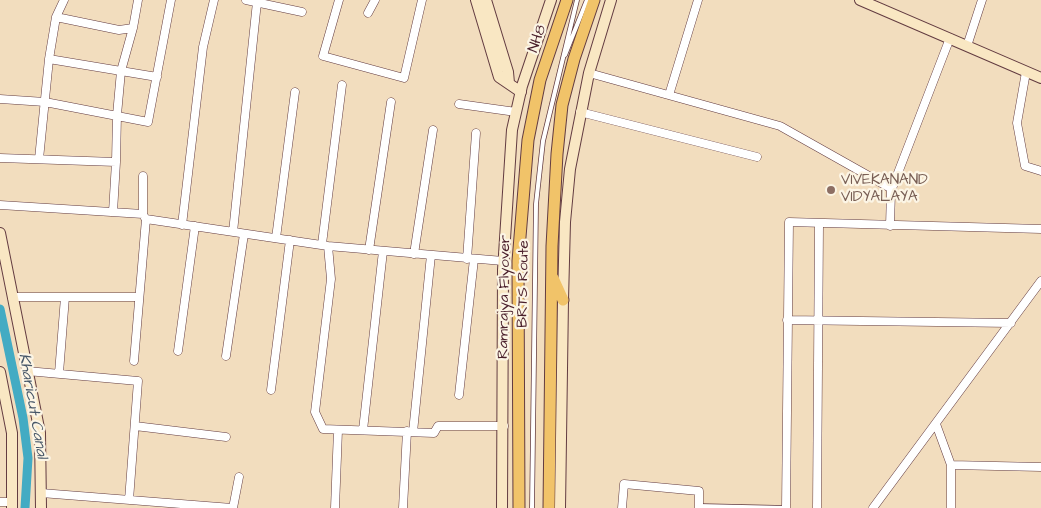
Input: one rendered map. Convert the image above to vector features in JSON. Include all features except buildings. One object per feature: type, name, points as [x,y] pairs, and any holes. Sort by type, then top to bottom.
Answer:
[{"type":"main road","name":"NH8","points":[[538,87],[567,0]]},
{"type":"main road","points":[[549,508],[551,316],[556,172],[562,105],[574,59],[594,0]]},
{"type":"main road","name":"Ramrajya Flyover","points":[[519,508],[518,261],[526,159],[538,87]]},
{"type":"main road","points":[[552,274],[562,300]]},
{"type":"street","points":[[39,159],[56,17],[64,0]]},
{"type":"street","points":[[113,212],[116,115],[120,71],[133,28],[138,0]]},
{"type":"street","points":[[0,99],[45,102],[148,122],[170,0]]},
{"type":"street","points":[[182,225],[203,46],[214,0]]},
{"type":"street","points":[[246,0],[269,3],[302,12]]},
{"type":"street","points":[[339,0],[323,56],[404,78],[422,0]]},
{"type":"street","points":[[368,13],[375,0]]},
{"type":"street","points":[[476,0],[499,77],[521,92]]},
{"type":"street","points":[[486,0],[508,72],[508,83]]},
{"type":"street","points":[[502,508],[504,426],[503,261],[509,167],[515,113],[551,0]]},
{"type":"street","points":[[560,508],[562,300],[570,169],[589,73],[611,0]]},
{"type":"street","points":[[668,95],[698,0]]},
{"type":"street","points":[[860,0],[1041,78]]},
{"type":"street","points":[[967,46],[982,0]]},
{"type":"street","points":[[233,232],[256,2]]},
{"type":"street","points":[[56,17],[119,30],[133,28]]},
{"type":"street","points":[[890,226],[892,189],[950,38]]},
{"type":"street","points":[[50,59],[157,77]]},
{"type":"street","points":[[1026,72],[1017,123],[1025,166],[1041,172]]},
{"type":"street","points":[[589,73],[780,126],[892,189]]},
{"type":"street","points":[[342,85],[325,245],[331,279],[315,412],[323,429],[434,433],[438,426],[504,426]]},
{"type":"street","points":[[521,92],[538,87]]},
{"type":"street","points":[[276,238],[295,92]]},
{"type":"street","points":[[369,250],[391,102]]},
{"type":"street","points":[[460,104],[515,113]]},
{"type":"street","points":[[580,112],[757,157]]},
{"type":"street","points":[[414,254],[433,130]]},
{"type":"street","points":[[459,395],[471,259],[476,133]]},
{"type":"street","points":[[0,158],[116,162]]},
{"type":"street","points":[[134,361],[144,216],[143,176]]},
{"type":"street","points":[[0,205],[113,212],[144,216],[182,225],[325,245],[503,261]]},
{"type":"street","points":[[786,508],[789,222],[819,225],[1041,229]]},
{"type":"street","points":[[817,508],[819,225]]},
{"type":"street","points":[[178,351],[195,226]]},
{"type":"street","points":[[0,233],[40,433],[42,508]]},
{"type":"street","points":[[226,356],[244,234]]},
{"type":"street","points":[[271,390],[290,240]]},
{"type":"street","points":[[363,430],[383,251]]},
{"type":"street","points":[[402,508],[430,255]]},
{"type":"street","points":[[873,508],[1041,281]]},
{"type":"street","points":[[12,296],[139,297]]},
{"type":"street","points":[[59,373],[65,297]]},
{"type":"street","points":[[787,320],[1011,323]]},
{"type":"street","points":[[27,371],[138,381],[129,500]]},
{"type":"street","points":[[0,372],[12,433],[13,505],[0,502]]},
{"type":"street","points":[[936,424],[951,465],[951,508]]},
{"type":"street","points":[[135,426],[226,437]]},
{"type":"street","points":[[335,508],[338,430]]},
{"type":"street","points":[[951,465],[1041,468]]},
{"type":"street","points":[[41,493],[232,508],[239,477]]},
{"type":"street","points":[[622,508],[624,484],[699,491],[699,507]]},
{"type":"lane","points":[[560,63],[577,0]]},
{"type":"lane","points":[[560,63],[582,18],[587,0]]},
{"type":"lane","name":"BRTS Route","points":[[532,508],[536,204],[543,141],[560,63]]},
{"type":"lane","points":[[699,507],[786,508]]},
{"type":"waterway","name":"Kharicut Canal","points":[[0,309],[23,418],[28,458],[25,508]]},
{"type":"place","name":"VIVEKANAND VIDYALAYA","points":[[831,190]]}]
